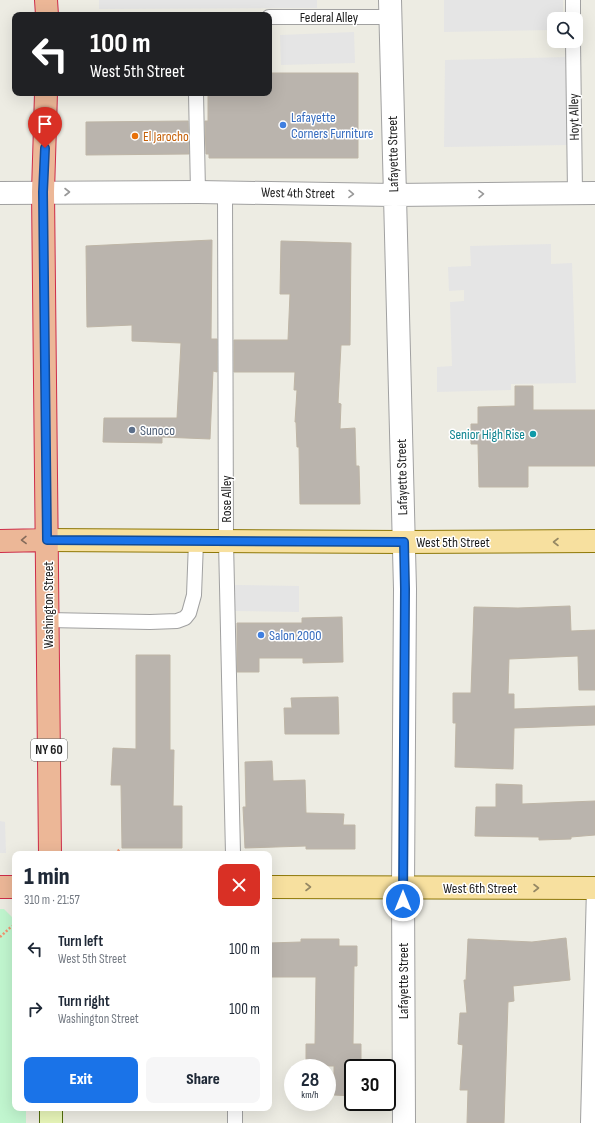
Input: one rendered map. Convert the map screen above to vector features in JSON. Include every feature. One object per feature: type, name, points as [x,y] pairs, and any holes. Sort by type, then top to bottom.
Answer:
[{"type":"highway","points":[[46,0],[47,12]]},
{"type":"highway","name":"Washington Street","points":[[46,96],[43,192],[50,851]]},
{"type":"highway","name":"West 5th Street","points":[[0,541],[47,540]]},
{"type":"highway","points":[[0,887],[12,887]]},
{"type":"main road","name":"West 5th Street","points":[[47,540],[196,542],[595,542]]},
{"type":"main road","name":"West 6th Street","points":[[272,887],[594,888]]},
{"type":"main road","points":[[51,1111],[51,1123]]},
{"type":"street","name":"Lafayette Street","points":[[390,8],[405,589],[403,888],[404,1123]]},
{"type":"street","name":"West 4th Street","points":[[0,193],[225,192],[394,195],[585,193]]},
{"type":"lane","points":[[573,0],[573,12]]},
{"type":"lane","name":"Federal Alley","points":[[272,18],[390,8]]},
{"type":"lane","name":"Hoyt Alley","points":[[574,48],[585,193]]},
{"type":"lane","points":[[196,96],[198,192]]},
{"type":"lane","name":"Rose Alley","points":[[225,192],[226,542],[233,851]]},
{"type":"lane","points":[[48,620],[150,622],[176,621],[185,618],[189,613],[194,595],[196,542]]},
{"type":"lane","points":[[588,1123],[594,888]]},
{"type":"lane","points":[[235,1111],[235,1123]]},
{"type":"path","points":[[0,937],[12,926]]},
{"type":"green space","points":[[0,909],[4,909],[12,917],[12,1111],[26,1111],[26,1123],[0,1123]]},
{"type":"shaded area","points":[[99,0],[317,0],[317,8],[99,9]]},
{"type":"shaded area","points":[[444,0],[563,0],[563,12],[547,12],[547,30],[444,32]]},
{"type":"shaded area","points":[[354,32],[355,63],[281,65],[280,35]]},
{"type":"shaded area","points":[[567,57],[567,145],[444,147],[445,60]]},
{"type":"shaded area","points":[[551,244],[551,264],[572,263],[576,383],[511,384],[511,390],[437,392],[437,367],[452,366],[450,302],[464,301],[464,290],[449,291],[448,267],[471,266],[470,246]]},
{"type":"shaded area","points":[[235,585],[299,586],[299,612],[234,611]]},
{"type":"shaded area","points":[[0,821],[5,822],[6,853],[0,853]]},
{"type":"building","name":"Lafayette Corners Furniture","points":[[272,73],[358,73],[358,158],[209,158],[209,154],[206,154],[205,121],[208,121],[208,96],[272,96]]},
{"type":"building","points":[[188,121],[189,154],[86,155],[86,122]]},
{"type":"building","points":[[212,240],[211,339],[217,339],[217,372],[213,371],[210,439],[162,437],[162,443],[103,442],[104,418],[177,418],[181,343],[132,341],[132,325],[87,327],[86,246]]},
{"type":"building","points":[[281,241],[351,243],[350,345],[341,345],[338,403],[341,404],[340,429],[355,428],[356,466],[359,466],[360,504],[300,504],[299,447],[297,447],[295,422],[297,390],[294,390],[295,372],[234,372],[234,340],[288,340],[290,294],[280,294]]},
{"type":"building","name":"Senior High Rise","points":[[515,386],[533,386],[533,410],[595,410],[595,466],[528,466],[528,487],[479,487],[478,444],[471,444],[471,424],[478,424],[478,407],[515,406]]},
{"type":"building","points":[[570,606],[571,631],[595,630],[595,690],[579,690],[578,656],[509,659],[508,694],[514,694],[514,709],[595,706],[595,725],[514,728],[513,769],[455,767],[456,723],[453,723],[453,693],[471,693],[474,607],[518,608]]},
{"type":"building","points":[[342,617],[343,662],[303,663],[303,658],[259,658],[259,672],[237,672],[237,623],[302,623],[302,618]]},
{"type":"building","points":[[136,655],[170,655],[170,750],[174,750],[173,806],[182,806],[182,848],[122,848],[121,785],[111,785],[113,748],[136,749]]},
{"type":"building","points":[[338,697],[339,734],[285,734],[284,708],[292,708],[291,698]]},
{"type":"building","points":[[272,761],[273,781],[305,780],[306,813],[344,814],[343,825],[355,825],[355,849],[306,849],[306,846],[245,848],[243,807],[246,807],[245,762]]},
{"type":"building","points":[[496,784],[522,785],[522,804],[595,801],[595,835],[571,837],[571,839],[539,840],[539,837],[475,836],[476,807],[496,807]]},
{"type":"building","points":[[566,938],[570,980],[513,986],[514,1001],[508,1002],[504,1123],[467,1123],[468,1090],[460,1090],[463,1045],[458,1044],[460,1013],[467,1013],[464,980],[466,980],[468,939],[532,942]]},
{"type":"building","points":[[301,939],[339,939],[339,946],[357,946],[357,966],[354,966],[353,1044],[361,1044],[361,1059],[344,1059],[344,1096],[336,1095],[336,1059],[306,1059],[306,1044],[315,1044],[316,977],[272,977],[272,943],[301,942]]},
{"type":"place","name":"Lafayette Corners Furniture","points":[[283,125]]},
{"type":"place","name":"El Jarocho","points":[[135,136]]},
{"type":"place","name":"Sunoco","points":[[132,430]]},
{"type":"place","name":"Senior High Rise","points":[[533,434]]},
{"type":"place","name":"Salon 2000","points":[[261,635]]},
{"type":"route","points":[[45,148],[43,192],[47,540],[404,542],[403,901]]}]
